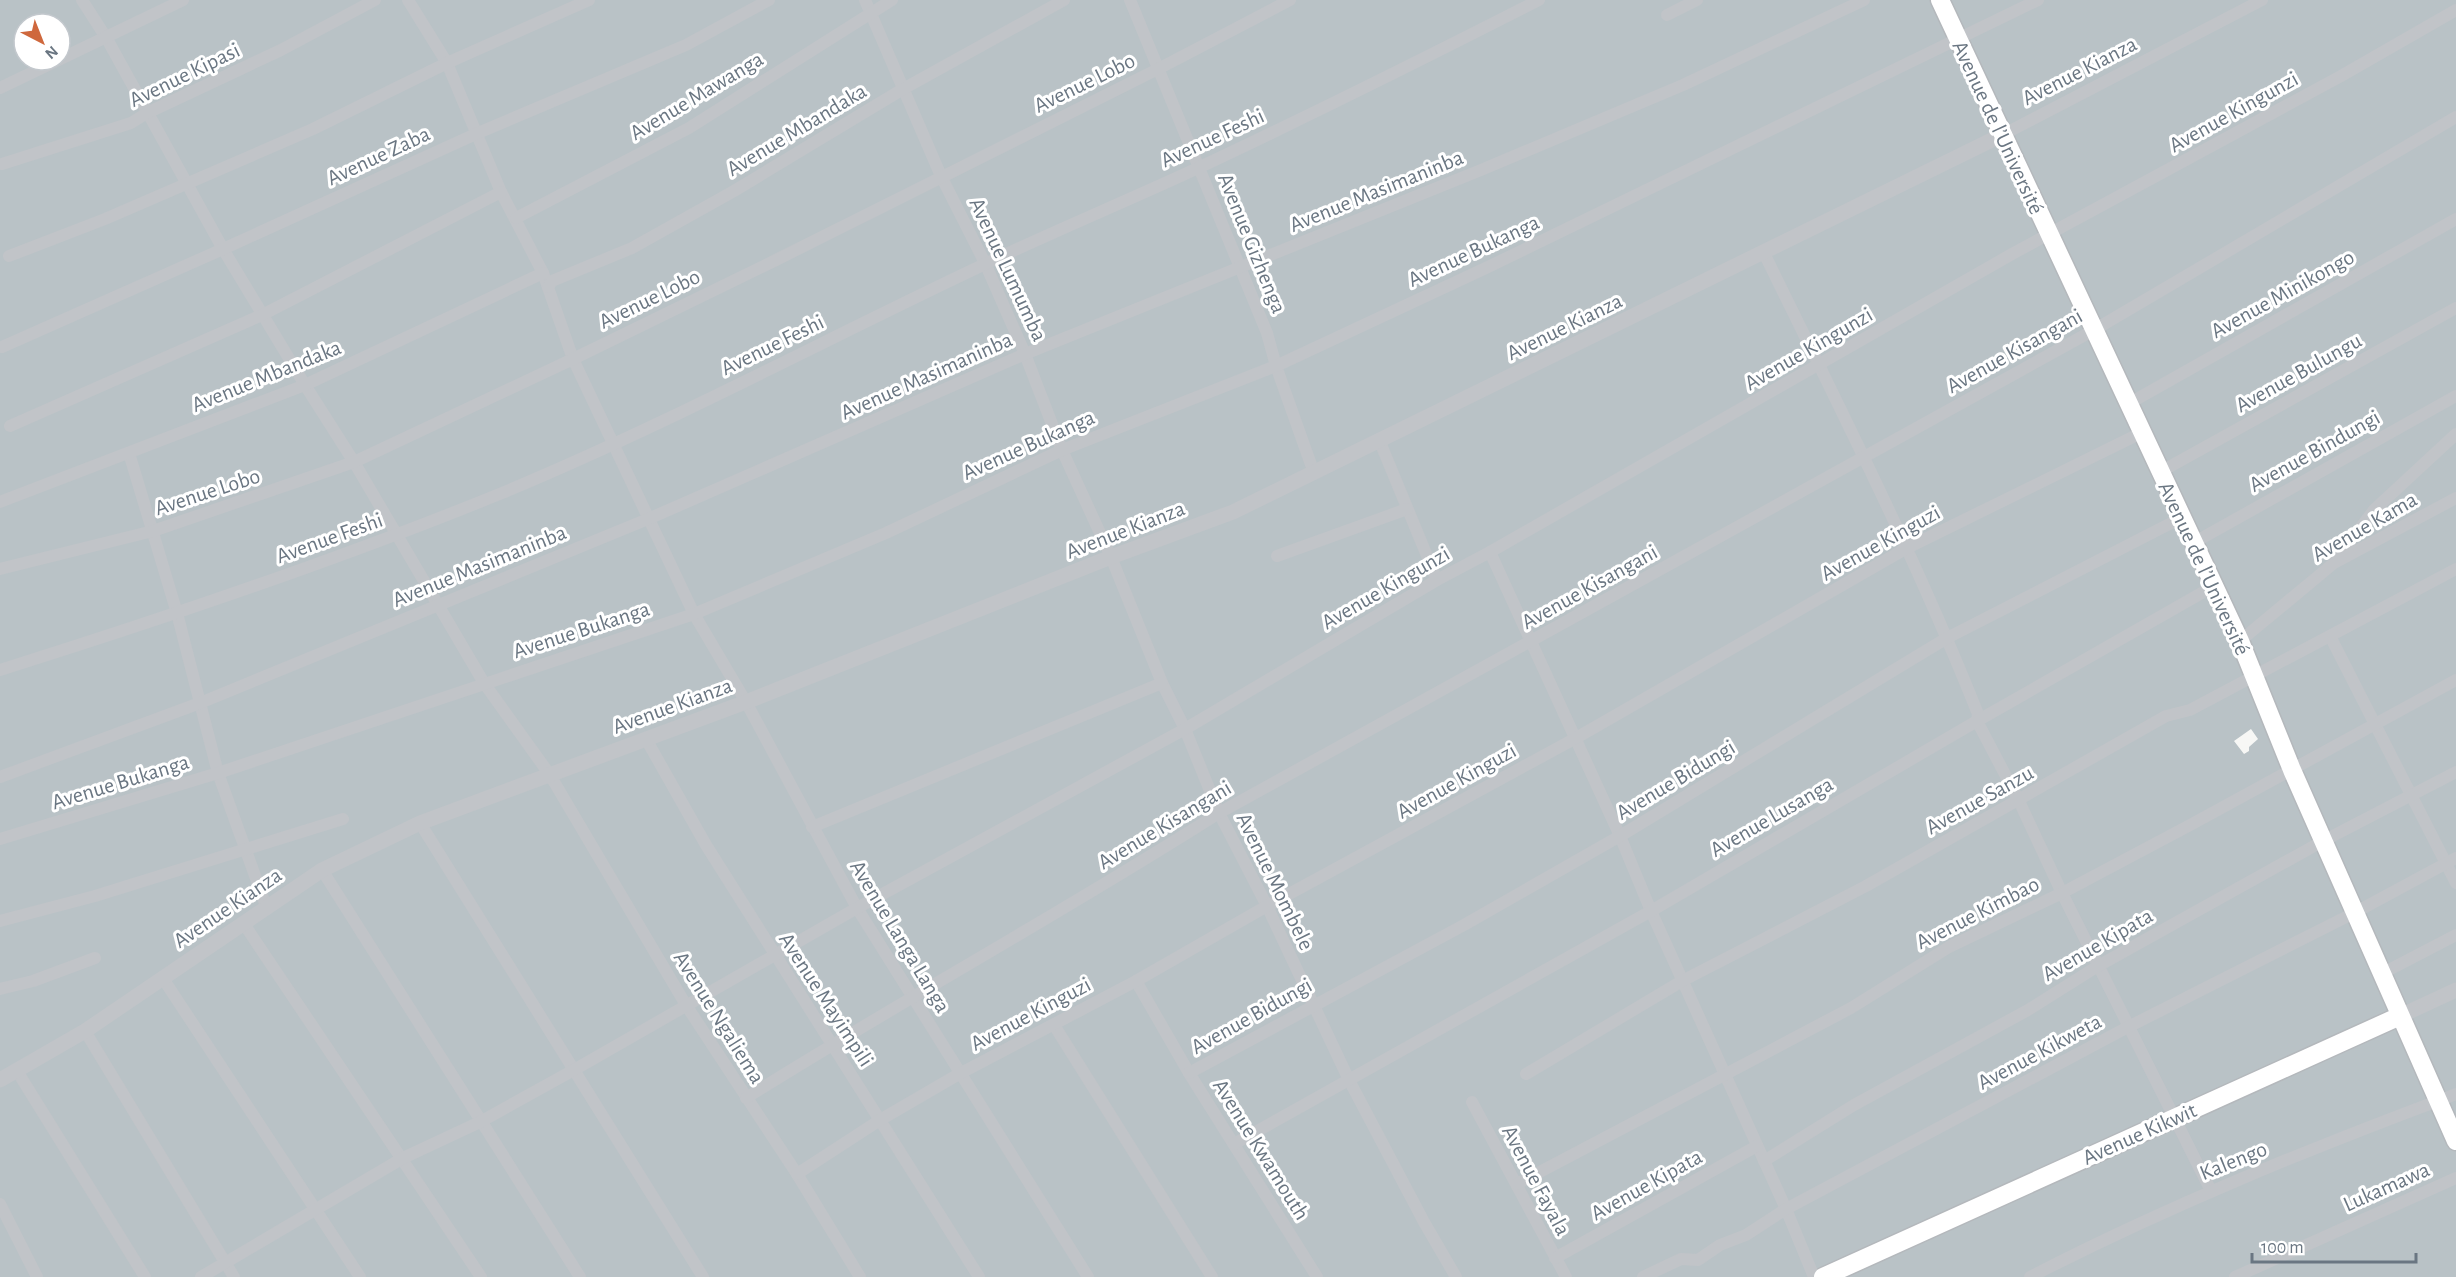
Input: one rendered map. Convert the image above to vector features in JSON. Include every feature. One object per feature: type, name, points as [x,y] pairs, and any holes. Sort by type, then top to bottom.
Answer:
[{"type":"main road","name":"Avenue de l’Université","points":[[1940,0],[2240,641],[2292,770],[2456,1141]]},
{"type":"main road","name":"Avenue Kikwit","points":[[1823,1277],[2174,1116],[2400,1016]]},
{"type":"street","name":"Avenue Ngaliema","points":[[82,0],[107,39],[223,249],[398,534],[484,683],[550,775],[686,1005],[860,1277]]},
{"type":"street","points":[[0,88],[107,39],[183,0]]},
{"type":"street","name":"Avenue Kipasi","points":[[2,164],[131,123],[147,113],[281,50],[375,0]]},
{"type":"street","name":"Avenue Langa Langa","points":[[408,0],[447,63],[501,192],[543,273],[573,359],[694,614],[746,702],[857,908],[1088,1277]]},
{"type":"street","points":[[9,256],[105,219],[313,129],[447,63],[589,0]]},
{"type":"street","name":"Avenue Zaba","points":[[2,347],[478,133],[686,45],[769,0]]},
{"type":"street","name":"Avenue Lumumba","points":[[865,0],[941,176],[985,263],[1025,354],[1062,450],[1111,557]]},
{"type":"street","name":"Avenue Mawanga","points":[[516,218],[689,128],[892,0]]},
{"type":"street","name":"Avenue Mbandaka","points":[[548,287],[552,281],[632,248],[704,208],[903,89],[1064,0]]},
{"type":"street","name":"Avenue Gizhenga","points":[[1130,0],[1242,267],[1267,333],[1276,366],[1314,473]]},
{"type":"street","name":"Avenue Lobo","points":[[0,569],[153,531],[354,462],[573,359],[1158,69],[1290,0]]},
{"type":"street","name":"Avenue Feshi","points":[[0,670],[177,613],[398,534],[503,492],[613,444],[985,263],[1199,167],[1404,69],[1539,0]]},
{"type":"street","points":[[1667,15],[1697,0]]},
{"type":"street","name":"Avenue Masimaninba","points":[[0,777],[200,703],[648,519],[1025,354],[1683,85],[1864,0]]},
{"type":"street","name":"Avenue Bukanga","points":[[0,839],[218,773],[694,614],[886,533],[1062,450],[1276,366],[1488,267],[2038,0]]},
{"type":"street","name":"Avenue Kianza","points":[[0,1080],[85,1031],[322,870],[420,823],[746,702],[1111,557],[1233,512],[1627,321],[1763,251],[2004,134],[2262,0]]},
{"type":"street","name":"Avenue Kingunzi","points":[[201,1277],[403,1158],[480,1122],[857,908],[1185,729],[1437,580],[1820,366],[2012,254],[2341,76],[2456,10]]},
{"type":"street","name":"Avenue Kisangani","points":[[746,1098],[831,1045],[1144,861],[1219,813],[2094,330],[2456,117]]},
{"type":"street","points":[[10,426],[262,315],[501,192]]},
{"type":"street","name":"Avenue Minikongo","points":[[2128,404],[2456,219]]},
{"type":"street","points":[[1763,251],[1907,548],[1978,714],[1977,721],[2019,801],[2062,893],[2211,1191]]},
{"type":"street","name":"Avenue Mbandaka","points":[[0,502],[305,385],[543,273]]},
{"type":"street","name":"Avenue Bulungu","points":[[2160,472],[2456,308]]},
{"type":"street","name":"Avenue Bindungi","points":[[2193,543],[2456,396]]},
{"type":"street","name":"Avenue Kinguzi","points":[[796,1174],[880,1120],[959,1074],[1136,981],[1267,906],[1576,738],[1907,548],[2141,433]]},
{"type":"street","points":[[2334,563],[2374,510],[2456,434]]},
{"type":"street","points":[[1380,442],[1437,580]]},
{"type":"street","points":[[129,453],[177,613],[218,773],[267,909]]},
{"type":"street","name":"Avenue Kama","points":[[2240,641],[2334,563],[2456,498]]},
{"type":"street","points":[[1277,556],[1407,509]]},
{"type":"street","name":"Avenue Bidungi","points":[[1189,1073],[1464,925],[1620,836],[1947,638],[2181,518]]},
{"type":"street","points":[[1490,552],[1620,836],[1651,911],[1786,1209],[1814,1277]]},
{"type":"street","name":"Avenue Mombele","points":[[1111,557],[1162,683],[1185,729],[1219,813],[1267,906],[1312,1006],[1349,1080],[1424,1222],[1456,1277]]},
{"type":"street","name":"Avenue Sanzu","points":[[1526,1074],[1683,981],[1866,886],[2166,716],[2190,710],[2456,569]]},
{"type":"street","name":"Avenue Lusanga","points":[[1234,1144],[1651,911],[2214,586]]},
{"type":"street","points":[[2330,636],[2412,796],[2451,860],[2456,883]]},
{"type":"street","name":"Avenue Kimbao","points":[[1517,1184],[1851,1008],[1949,947],[2062,893],[2456,680]]},
{"type":"street","points":[[812,827],[1162,683]]},
{"type":"street","name":"Avenue Mayimpili","points":[[646,739],[706,845],[774,956],[980,1277]]},
{"type":"street","name":"Avenue Kipata","points":[[1764,1161],[1835,1116],[2028,1010],[2098,966],[2323,841],[2456,772]]},
{"type":"street","points":[[0,921],[31,914],[343,819]]},
{"type":"street","points":[[420,823],[572,1071],[703,1277]]},
{"type":"street","name":"Avenue Kikweta","points":[[1643,1277],[1681,1259],[1698,1260],[1720,1245],[1746,1234],[1786,1209],[2128,1027],[2354,913],[2451,860]]},
{"type":"street","points":[[322,870],[580,1277]]},
{"type":"street","points":[[244,924],[481,1277]]},
{"type":"street","points":[[2381,974],[2456,935]]},
{"type":"street","points":[[0,990],[33,981],[95,958]]},
{"type":"street","points":[[162,977],[317,1208],[360,1277]]},
{"type":"street","name":"Avenue Kwamouth","points":[[1136,981],[1189,1073],[1317,1277]]},
{"type":"street","name":"Avenue Kikwit","points":[[2400,1016],[2456,990]]},
{"type":"street","points":[[1054,1025],[1212,1277]]},
{"type":"street","points":[[85,1031],[234,1277]]},
{"type":"street","points":[[17,1071],[145,1277]]},
{"type":"street","name":"Kalengo","points":[[2030,1277],[2094,1244],[2211,1191],[2456,1094]]},
{"type":"street","name":"Avenue Fayala","points":[[1472,1102],[1566,1277]]},
{"type":"street","name":"Avenue Kipata","points":[[1555,1258],[1757,1146]]},
{"type":"street","name":"Lukamawa","points":[[2235,1277],[2456,1178]]},
{"type":"street","points":[[0,1204],[37,1277]]},
{"type":"shaded area","points":[[0,0],[2456,0],[2456,1277],[0,1277]],"holes":[[[2251,729],[2258,739],[2244,754],[2234,741]]]}]
